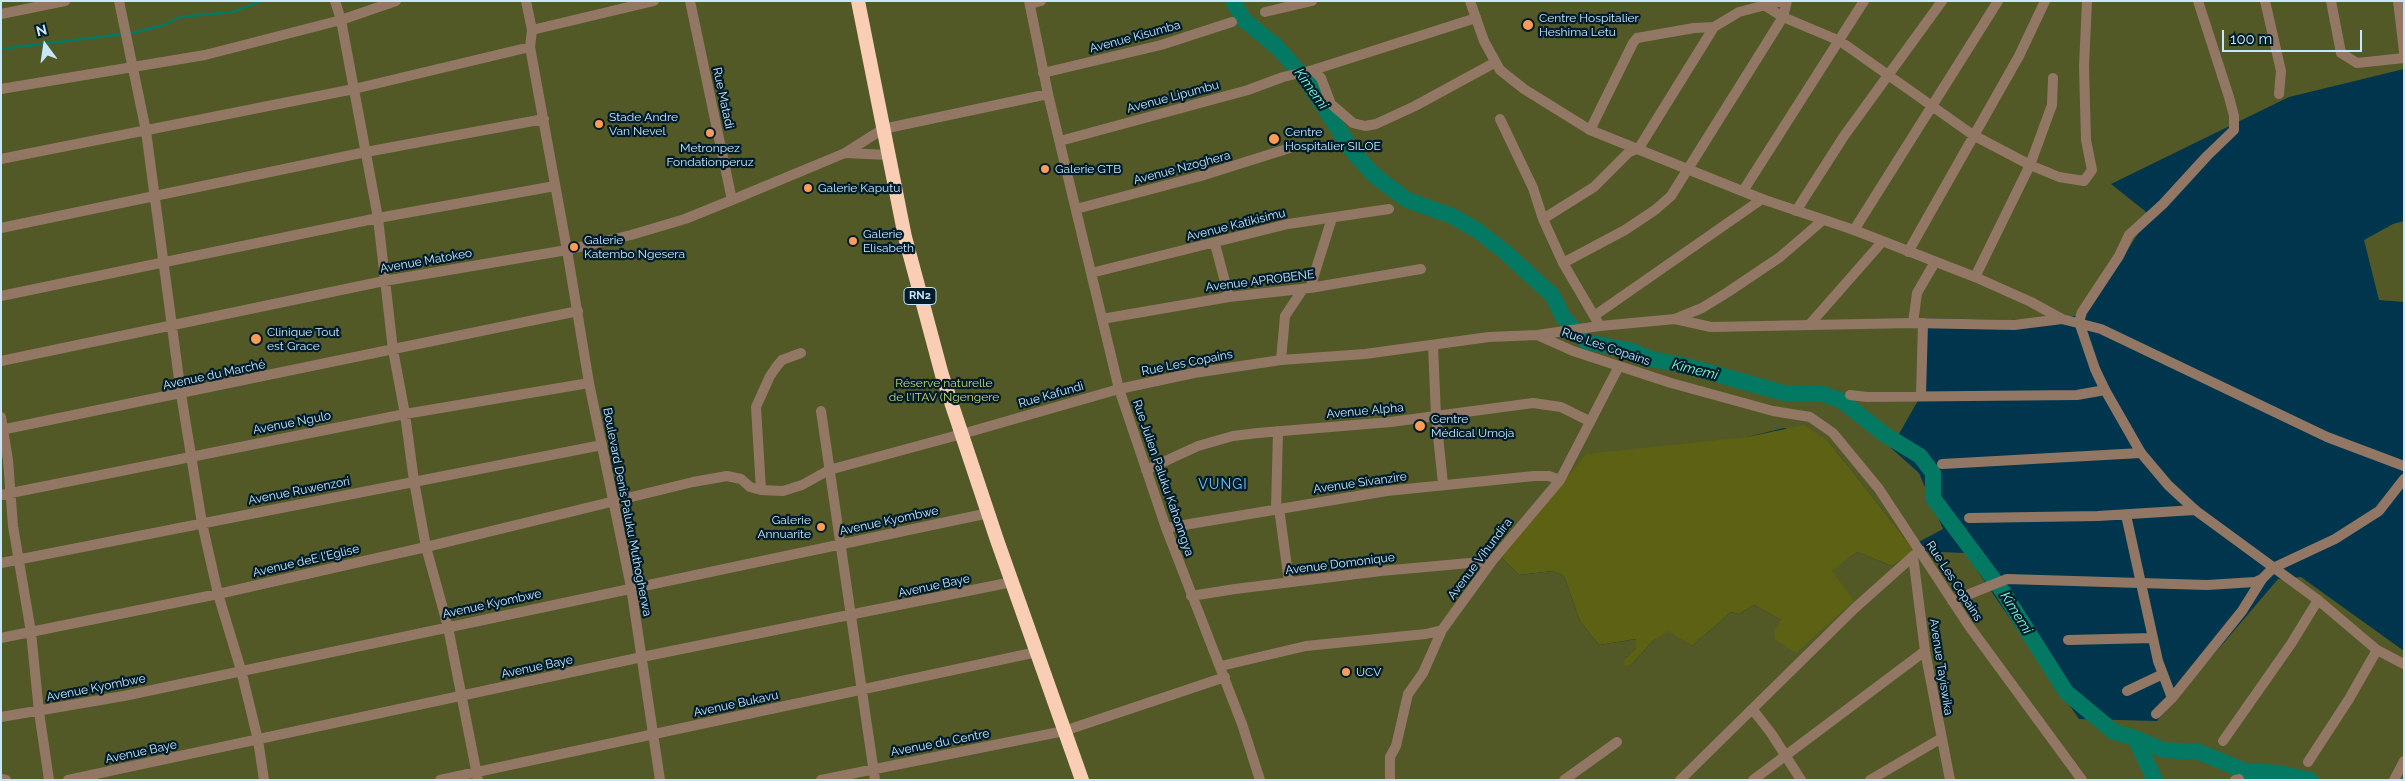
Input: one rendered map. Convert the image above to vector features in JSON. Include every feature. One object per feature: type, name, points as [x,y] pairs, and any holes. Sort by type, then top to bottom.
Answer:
[{"type":"highway","name":"RN2","points":[[858,1],[888,155],[917,284],[988,513],[1082,780]]},
{"type":"street","points":[[1,14],[65,1]]},
{"type":"street","points":[[120,1],[146,131],[174,326],[181,394],[202,523],[218,594],[241,670],[258,740],[264,780]]},
{"type":"street","points":[[335,1],[341,20],[378,218],[393,350],[426,547],[448,627],[477,776]]},
{"type":"street","points":[[1,89],[205,55],[341,20],[396,1]]},
{"type":"street","name":"Boulevard Denis Paluku Muthogherwa","points":[[526,1],[532,30],[530,47],[578,311],[589,383],[631,587],[660,780]]},
{"type":"street","points":[[532,30],[654,1]]},
{"type":"street","name":"Rue Matadi","points":[[690,1],[732,200]]},
{"type":"street","points":[[1029,3],[1041,1]]},
{"type":"street","points":[[1265,12],[1312,1]]},
{"type":"street","points":[[1470,1],[1494,63],[1509,79],[1590,130],[1639,148],[1762,199],[1854,230],[1975,277],[2031,302],[2062,319]]},
{"type":"street","points":[[1590,130],[1637,38],[1694,28],[1714,27],[1740,12],[1781,1]]},
{"type":"street","points":[[1563,263],[1604,243],[1655,210],[1671,196],[1783,18],[1787,1]]},
{"type":"street","points":[[1743,191],[1864,1]]},
{"type":"street","points":[[1796,211],[1844,136],[1942,1]]},
{"type":"street","points":[[1854,230],[1998,1]]},
{"type":"street","points":[[1908,252],[2019,56],[2045,1]]},
{"type":"street","points":[[1764,5],[1783,18],[1840,41],[1973,135],[2030,165],[2059,177],[2084,181],[2092,170],[2086,140],[2084,66],[2087,1]]},
{"type":"street","points":[[2198,1],[2229,97],[2234,116],[2234,130],[2163,204],[2129,235],[2119,256],[2082,312],[2079,322],[2095,369],[2105,390],[2141,453],[2168,485],[2194,510],[2318,600],[2377,650],[2404,664]]},
{"type":"street","points":[[2265,1],[2282,71],[2279,94]]},
{"type":"street","points":[[2331,1],[2341,53],[2357,63],[2404,58]]},
{"type":"street","points":[[2398,1],[2404,52]]},
{"type":"street","name":"Rue Julien Paluku Kahonngya","points":[[1029,3],[1043,73],[1119,389],[1166,528],[1191,596],[1221,666],[1260,780]]},
{"type":"street","name":"Avenue Lipumbu","points":[[1060,140],[1248,90],[1283,77],[1313,70],[1476,18]]},
{"type":"street","name":"Avenue Kisumba","points":[[1043,73],[1161,45],[1232,22]]},
{"type":"street","points":[[1543,219],[1594,187],[1628,152],[1639,148],[1714,27]]},
{"type":"street","points":[[1,159],[354,89],[530,47]]},
{"type":"street","points":[[1313,70],[1321,78],[1331,104],[1353,123],[1365,126],[1376,124],[1415,106],[1494,63]]},
{"type":"street","points":[[1975,277],[2030,165],[2052,105],[2053,78]]},
{"type":"street","points":[[883,129],[1048,94]]},
{"type":"street","points":[[1,228],[366,152],[544,119]]},
{"type":"street","points":[[1500,119],[1533,188],[1543,219],[1563,263],[1600,326]]},
{"type":"street","name":"Avenue Matokeo","points":[[1,361],[384,281],[567,250],[686,219],[845,153],[883,129]]},
{"type":"street","name":"Avenue Nzoghera","points":[[1076,209],[1201,176],[1293,147]]},
{"type":"street","points":[[845,153],[888,155]]},
{"type":"street","points":[[1,296],[378,218],[555,186]]},
{"type":"street","points":[[1594,316],[1762,199]]},
{"type":"street","name":"Avenue Katikisimu","points":[[1091,273],[1215,244],[1288,224],[1389,209]]},
{"type":"street","points":[[1281,360],[1285,316],[1306,288],[1332,218]]},
{"type":"street","points":[[1675,320],[1702,308],[1780,257],[1823,220]]},
{"type":"street","points":[[1810,324],[1882,242]]},
{"type":"street","points":[[1215,244],[1229,296]]},
{"type":"street","points":[[1921,395],[1917,293],[1935,262]]},
{"type":"street","name":"Avenue APROBENE","points":[[1102,319],[1229,296],[1306,288],[1421,269]]},
{"type":"street","name":"Avenue du Marché","points":[[2,429],[181,394],[578,311]]},
{"type":"street","points":[[1536,335],[1600,326],[1675,320],[1711,327],[1918,323],[2014,325],[2062,319],[2101,329],[2327,437],[2404,466]]},
{"type":"street","name":"Rue Les Copains","points":[[1119,389],[1194,373],[1281,360],[1365,354],[1489,337],[1536,335],[1573,351],[1671,383],[1773,411],[1810,417],[1833,433],[1879,489],[1917,553],[2082,780]]},
{"type":"street","points":[[1433,345],[1436,416],[1443,484]]},
{"type":"street","points":[[761,490],[756,407],[777,366],[782,360],[801,352]]},
{"type":"street","name":"Avenue Vihundira","points":[[1390,780],[1390,757],[1396,746],[1408,694],[1423,673],[1442,630],[1492,560],[1560,480],[1619,366]]},
{"type":"street","name":"Avenue Ngulo","points":[[6,494],[405,414],[589,383]]},
{"type":"street","name":"Rue Kafundi","points":[[761,490],[783,491],[802,485],[829,470],[1119,389]]},
{"type":"street","points":[[1850,395],[2077,395],[2105,390]]},
{"type":"street","name":"Avenue Alpha","points":[[1146,470],[1198,446],[1233,436],[1436,416],[1533,403],[1561,407],[1589,421]]},
{"type":"street","points":[[821,411],[875,780]]},
{"type":"street","points":[[1,417],[6,494],[31,632],[38,712],[49,780]]},
{"type":"street","points":[[1278,432],[1278,508],[1289,582]]},
{"type":"street","name":"Avenue Ruwenzori","points":[[1,563],[602,445]]},
{"type":"street","points":[[1942,464],[2141,453]]},
{"type":"street","name":"Avenue deE l'Eglise","points":[[1,638],[218,594],[426,547],[613,500],[727,476],[741,479],[750,487],[761,490]]},
{"type":"street","name":"Avenue Sivanzire","points":[[1166,528],[1278,508],[1443,484],[1534,476],[1560,480]]},
{"type":"street","points":[[2156,714],[2172,698],[2242,611],[2262,580],[2273,568],[2335,539],[2379,511],[2404,479]]},
{"type":"street","points":[[1969,518],[2126,515],[2194,510]]},
{"type":"street","name":"Avenue Kyombwe","points":[[1,718],[241,670],[988,513]]},
{"type":"street","points":[[2126,515],[2163,674],[2172,698]]},
{"type":"street","points":[[1680,780],[1855,608],[1917,553]]},
{"type":"street","name":"Avenue Tayiswika","points":[[1917,553],[1925,651],[1940,739],[1950,780]]},
{"type":"street","name":"Avenue Domonique","points":[[1191,596],[1289,582],[1492,560]]},
{"type":"street","points":[[1952,601],[2007,579],[2208,585],[2249,583],[2262,580]]},
{"type":"street","name":"Avenue Baye","points":[[68,780],[642,658],[1012,582]]},
{"type":"street","points":[[2223,741],[2291,644],[2318,600]]},
{"type":"street","points":[[1221,666],[1306,646],[1426,634],[1442,630]]},
{"type":"street","points":[[2068,640],[2154,638]]},
{"type":"street","points":[[2308,762],[2349,699],[2377,650]]},
{"type":"street","points":[[1753,780],[1925,651]]},
{"type":"street","name":"Avenue Bukavu","points":[[440,780],[477,776],[652,735],[1037,652]]},
{"type":"street","points":[[2126,691],[2163,674]]},
{"type":"street","name":"Avenue du Centre","points":[[821,780],[1064,731],[1225,677]]},
{"type":"street","points":[[1753,710],[1786,755],[1801,780]]},
{"type":"street","points":[[1870,780],[1940,739]]},
{"type":"street","points":[[1564,780],[1617,742]]},
{"type":"street","points":[[2394,780],[2404,761]]},
{"type":"street","points":[[1,779],[6,780]]},
{"type":"green space","name":"Réserve naturelle de l'ITAV (Ngengere","points":[[1,1],[2404,1],[2404,69],[2289,97],[2111,184],[2150,215],[2089,310],[2075,316],[2011,320],[1920,318],[1920,397],[1891,448],[1919,473],[1943,529],[1911,546],[1829,442],[1784,428],[1747,437],[1502,558],[1519,575],[1553,571],[1564,576],[1580,621],[1599,645],[1637,639],[1636,648],[1626,658],[1632,664],[1653,641],[1668,630],[1692,646],[1731,612],[1739,614],[1754,605],[1781,620],[1831,571],[1857,552],[1892,566],[1915,551],[1965,553],[2079,719],[2157,721],[2278,579],[2301,577],[2404,651],[2404,780],[1,780]]},
{"type":"green space","points":[[2404,221],[2404,302],[2379,300],[2364,240],[2393,224]]},
{"type":"shaded area","points":[[1804,425],[1829,442],[1915,551],[1892,566],[1857,552],[1832,571],[1854,601],[1796,653],[1775,639],[1774,631],[1781,620],[1754,605],[1739,614],[1731,612],[1692,646],[1668,631],[1653,641],[1632,664],[1625,666],[1626,658],[1636,648],[1636,639],[1599,645],[1580,621],[1564,576],[1553,571],[1519,575],[1502,558],[1586,454],[1747,437]]},
{"type":"waterway","points":[[129,34],[164,25],[180,17],[233,12],[261,1]]},
{"type":"waterway","name":"Kimemi","points":[[1233,1],[1244,20],[1277,47],[1305,78],[1354,153],[1375,176],[1407,200],[1452,216],[1478,231],[1505,252],[1553,296],[1563,317],[1587,342],[1629,350],[1651,359],[1683,365],[1784,393],[1823,394],[1842,401],[1884,434],[1920,456],[1933,473],[1933,498],[2003,592],[2066,692],[2114,732],[2135,738],[2163,750],[2199,752],[2245,771],[2279,773],[2310,780]]},
{"type":"waterway","points":[[1,49],[123,34]]},
{"type":"waterway","points":[[2135,738],[2155,780]]},
{"type":"place","name":"Centre Hospitalier Heshima Letu","points":[[1528,25]]},
{"type":"place","name":"Stade Andre Van Nevel","points":[[599,124]]},
{"type":"place","name":"Metronpez Fondationperuz","points":[[710,133]]},
{"type":"place","name":"Centre Hospitalier SILOE","points":[[1274,139]]},
{"type":"place","name":"Galerie GTB","points":[[1045,169]]},
{"type":"place","name":"Galerie Kaputu","points":[[808,188]]},
{"type":"place","name":"Galerie Elisabeth","points":[[853,241]]},
{"type":"place","name":"Galerie Katembo Ngesera","points":[[574,247]]},
{"type":"place","name":"Clinique Tout est Grace","points":[[256,339]]},
{"type":"place","name":"Centre Médical Umoja","points":[[1420,426]]},
{"type":"place","name":"Galerie Annuarite","points":[[821,527]]},
{"type":"place","name":"UCV","points":[[1346,672]]},
{"type":"district","name":"VUNGI","points":[[1223,485]]}]
